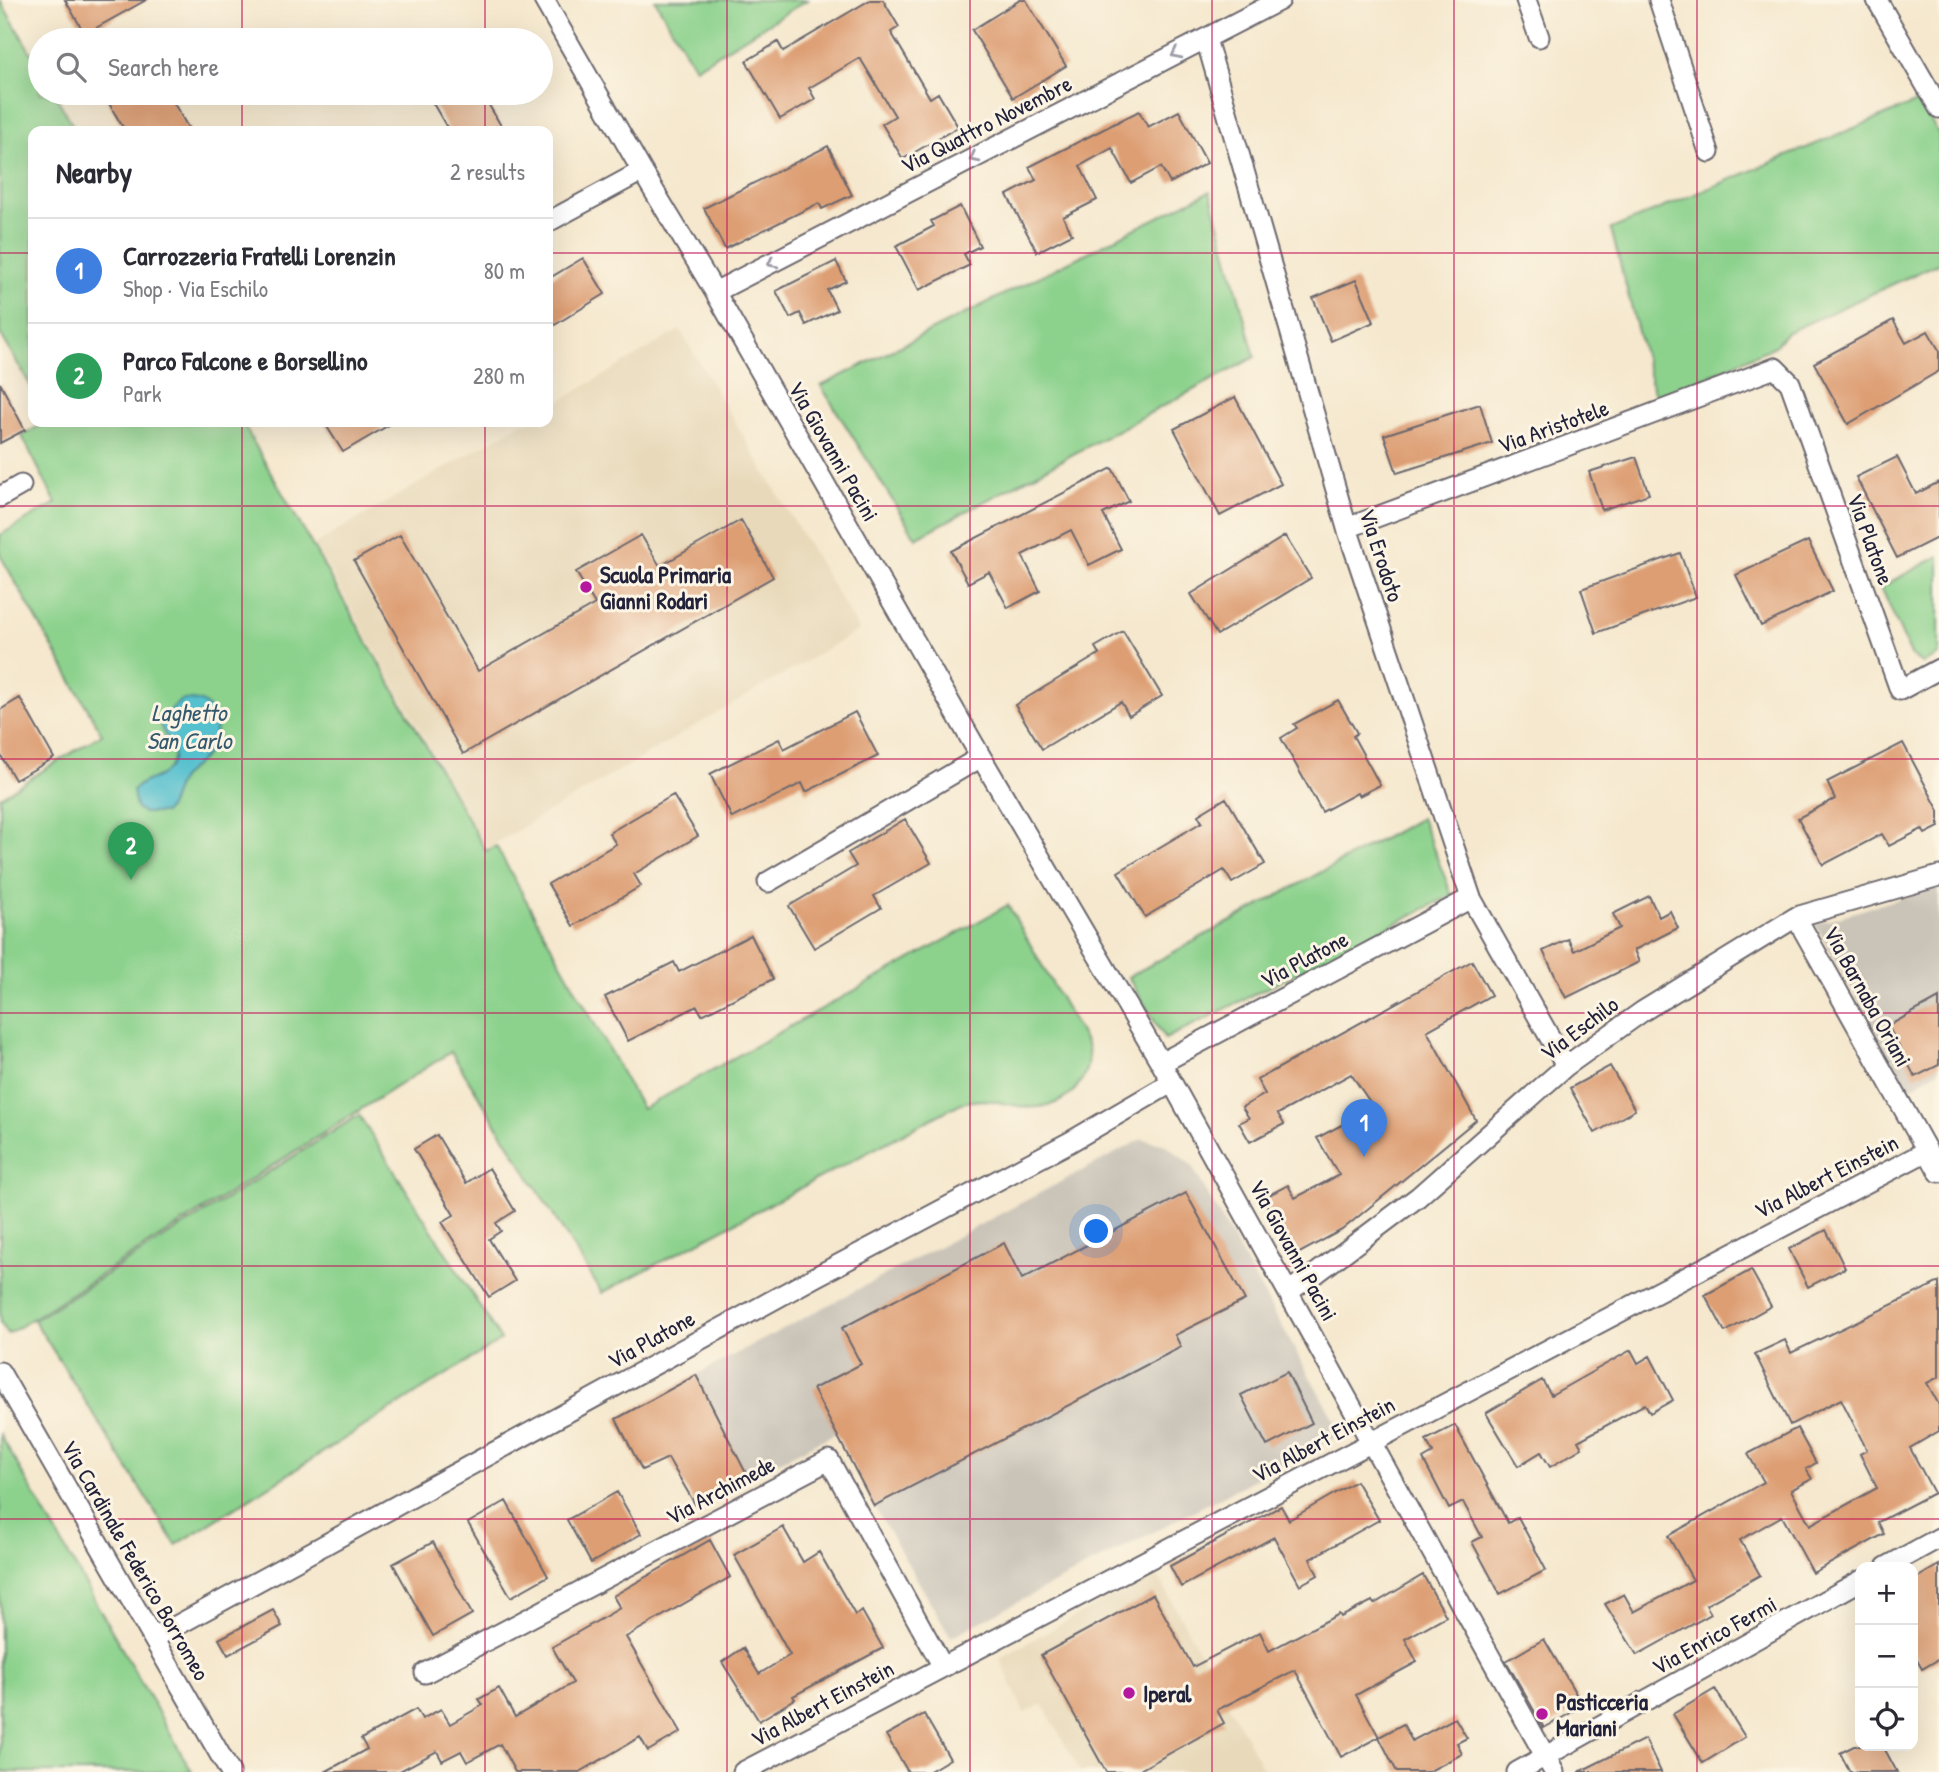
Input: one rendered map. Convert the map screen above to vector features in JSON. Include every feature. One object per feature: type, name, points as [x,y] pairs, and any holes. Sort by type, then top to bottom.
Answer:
[{"type":"street","name":"Via Giovanni Pacini","points":[[544,0],[1161,1063],[1549,1764]]},
{"type":"street","name":"Via Quattro Novembre","points":[[715,292],[1280,0]]},
{"type":"street","points":[[1526,0],[1539,37]]},
{"type":"street","points":[[1659,0],[1709,152]]},
{"type":"street","points":[[1877,0],[1939,108]]},
{"type":"street","name":"Via Erodoto","points":[[1206,39],[1347,528],[1471,898],[1566,1066]]},
{"type":"street","points":[[553,219],[642,171]]},
{"type":"street","name":"Via Aristotele","points":[[1347,528],[1775,368]]},
{"type":"street","name":"Via Platone","points":[[1775,368],[1790,383],[1900,690],[1939,669]]},
{"type":"street","points":[[0,497],[21,485]]},
{"type":"street","points":[[768,882],[981,757]]},
{"type":"street","name":"Via Eschilo","points":[[1289,1291],[1418,1197],[1566,1066],[1643,1011],[1796,918],[1939,876]]},
{"type":"street","name":"Via Platone","points":[[1161,1063],[1471,898]]},
{"type":"street","name":"Via Barnaba Oriani","points":[[1796,918],[1939,1172]]},
{"type":"street","name":"Via Platone","points":[[154,1638],[803,1284],[1070,1142],[1171,1083]]},
{"type":"street","name":"Via Albert Einstein","points":[[743,1772],[1927,1151]]},
{"type":"street","name":"Via Cardinale Federico Borromeo","points":[[0,1372],[230,1772]]},
{"type":"street","name":"Via Archimede","points":[[425,1673],[829,1460],[943,1667]]},
{"type":"street","points":[[1895,1562],[1939,1538]]},
{"type":"street","name":"Via Enrico Fermi","points":[[1517,1772],[1549,1764],[1855,1584]]},
{"type":"shaded area","name":"Scuola Primaria Gianni Rodari","points":[[680,330],[859,630],[487,848],[315,544],[515,427],[553,427],[553,405]]},
{"type":"shaded area","points":[[1939,887],[1939,1070],[1908,1089],[1815,924]]},
{"type":"shaded area","points":[[1142,1139],[1166,1145],[1192,1166],[1342,1434],[951,1637],[874,1506],[836,1433],[748,1477],[696,1375]]},
{"type":"shaded area","points":[[1156,1572],[1265,1772],[1080,1772],[1043,1704],[1024,1713],[1000,1658]]},
{"type":"green space","points":[[0,0],[28,48],[28,105],[61,105],[73,126],[28,126],[28,381],[0,333]]},
{"type":"green space","points":[[655,0],[807,0],[695,68]]},
{"type":"green space","points":[[1919,101],[1939,134],[1939,263],[1786,333],[1775,346],[1656,400],[1611,229]]},
{"type":"green space","points":[[1210,191],[1255,357],[916,538],[821,386]]},
{"type":"green space","points":[[37,427],[245,427],[486,851],[496,846],[642,1109],[1008,905],[1088,1047],[1082,1079],[1069,1095],[1050,1105],[1024,1107],[983,1100],[961,1103],[602,1293],[451,1052],[8,1334],[0,1322],[0,797],[102,734],[0,555],[0,535],[56,503],[22,436]]},
{"type":"green space","points":[[1939,556],[1939,655],[1923,663],[1912,657],[1881,587]]},
{"type":"green space","points":[[1421,818],[1452,895],[1165,1039],[1128,977]]},
{"type":"green space","points":[[359,1115],[501,1340],[176,1545],[34,1320]]},
{"type":"green space","points":[[0,1434],[192,1772],[0,1772]]},
{"type":"water","name":"Laghetto San Carlo","points":[[181,700],[198,701],[207,707],[215,724],[215,737],[204,757],[181,779],[164,813],[144,813],[136,808],[133,791],[142,783],[164,773],[172,762],[172,746],[160,721]]},
{"type":"building","points":[[65,0],[146,0],[96,28],[81,28]]},
{"type":"building","points":[[870,0],[883,0],[899,27],[891,32],[930,98],[938,93],[958,127],[903,159],[882,124],[895,116],[860,58],[809,88],[815,99],[780,119],[746,61],[778,42],[783,51]]},
{"type":"building","points":[[1020,0],[1026,0],[1066,66],[1013,98],[972,30]]},
{"type":"building","points":[[110,105],[175,105],[187,126],[122,126]]},
{"type":"building","points":[[434,105],[489,105],[501,126],[446,126]]},
{"type":"building","points":[[1139,111],[1148,127],[1179,111],[1207,163],[1170,183],[1161,167],[1131,183],[1112,148],[1080,166],[1097,200],[1063,217],[1072,234],[1037,252],[1007,195],[1036,180],[1029,167]]},
{"type":"building","points":[[828,146],[852,195],[822,209],[819,203],[725,249],[704,208]]},
{"type":"building","points":[[960,206],[980,246],[964,254],[970,265],[919,290],[896,246],[934,226],[931,221]]},
{"type":"building","points":[[583,258],[605,294],[553,326],[553,276]]},
{"type":"building","points":[[836,261],[846,281],[827,290],[837,310],[806,325],[800,313],[790,318],[776,291]]},
{"type":"building","points":[[1356,280],[1374,322],[1331,341],[1313,298]]},
{"type":"building","points":[[1893,320],[1906,343],[1928,331],[1939,350],[1939,371],[1848,424],[1814,363]]},
{"type":"building","points":[[0,383],[25,430],[0,443]]},
{"type":"building","points":[[1235,397],[1281,484],[1220,516],[1174,429]]},
{"type":"building","points":[[1480,404],[1492,443],[1397,473],[1384,435]]},
{"type":"building","points":[[327,427],[386,427],[343,452]]},
{"type":"building","points":[[1636,457],[1649,494],[1602,510],[1589,472]]},
{"type":"building","points":[[1897,457],[1916,494],[1939,482],[1939,537],[1897,558],[1856,477]]},
{"type":"building","points":[[1112,468],[1129,501],[1103,514],[1121,549],[1089,565],[1071,530],[1022,555],[1040,591],[1008,608],[989,572],[968,583],[951,551]]},
{"type":"building","points":[[741,520],[773,577],[463,754],[354,561],[400,535],[478,671],[595,604],[576,572],[641,535],[660,566]]},
{"type":"building","points":[[1285,536],[1311,578],[1217,635],[1191,594]]},
{"type":"building","points":[[1808,541],[1833,591],[1761,626],[1736,575]]},
{"type":"building","points":[[1680,553],[1696,597],[1596,633],[1581,589]]},
{"type":"building","points":[[1123,631],[1162,696],[1129,716],[1121,702],[1042,749],[1015,705],[1099,654],[1095,647]]},
{"type":"building","points":[[20,698],[54,758],[15,780],[0,754],[0,710]]},
{"type":"building","points":[[1338,700],[1357,733],[1353,736],[1380,785],[1359,796],[1357,793],[1322,812],[1281,738],[1297,728],[1294,724]]},
{"type":"building","points":[[855,712],[878,756],[806,792],[802,783],[732,818],[710,774],[779,739],[784,749]]},
{"type":"building","points":[[1903,743],[1939,811],[1939,827],[1925,834],[1922,829],[1889,846],[1882,834],[1823,865],[1798,818],[1835,799],[1827,782]]},
{"type":"building","points":[[673,795],[698,836],[634,874],[641,886],[573,926],[548,884],[616,844],[609,833]]},
{"type":"building","points":[[1226,798],[1265,864],[1232,883],[1224,870],[1145,917],[1118,872],[1202,822],[1198,815]]},
{"type":"building","points":[[905,819],[931,863],[874,896],[881,908],[814,948],[789,906],[856,866],[848,853]]},
{"type":"building","points":[[1649,896],[1659,917],[1670,911],[1678,928],[1634,950],[1639,962],[1566,998],[1543,951],[1568,939],[1574,951],[1620,928],[1613,914]]},
{"type":"building","points":[[751,935],[773,979],[702,1015],[697,1006],[628,1041],[605,997],[674,962],[679,972]]},
{"type":"building","points":[[1472,961],[1491,995],[1427,1031],[1476,1120],[1342,1230],[1294,1256],[1263,1198],[1288,1185],[1295,1198],[1339,1175],[1317,1138],[1374,1108],[1351,1074],[1278,1114],[1284,1124],[1250,1142],[1239,1123],[1249,1118],[1242,1107],[1265,1094],[1257,1080]]},
{"type":"building","points":[[1939,998],[1939,1065],[1915,1077],[1888,1026]]},
{"type":"building","points":[[1610,1066],[1635,1110],[1595,1133],[1570,1088]]},
{"type":"building","points":[[437,1135],[466,1183],[489,1168],[515,1211],[496,1223],[501,1231],[489,1239],[515,1281],[489,1297],[442,1222],[454,1215],[414,1149]]},
{"type":"building","points":[[1186,1193],[1245,1300],[1175,1335],[1181,1347],[874,1506],[813,1389],[861,1364],[842,1328],[1004,1243],[1022,1279]]},
{"type":"building","points":[[1826,1230],[1845,1268],[1808,1287],[1789,1249]]},
{"type":"building","points":[[1751,1270],[1771,1306],[1725,1332],[1705,1295]]},
{"type":"building","points":[[1939,1282],[1939,1377],[1927,1383],[1939,1405],[1939,1431],[1910,1448],[1934,1493],[1878,1522],[1884,1534],[1813,1573],[1782,1516],[1740,1540],[1760,1575],[1706,1605],[1711,1614],[1637,1655],[1605,1604],[1624,1594],[1634,1612],[1693,1580],[1668,1536],[1764,1482],[1748,1454],[1797,1428],[1816,1463],[1806,1469],[1812,1479],[1791,1490],[1810,1525],[1877,1488],[1860,1454],[1867,1450],[1841,1399],[1790,1425],[1755,1354],[1785,1340],[1791,1353]]},
{"type":"building","points":[[1631,1350],[1638,1363],[1650,1356],[1673,1400],[1650,1413],[1645,1404],[1578,1441],[1582,1448],[1550,1467],[1541,1452],[1518,1466],[1486,1413],[1542,1380],[1551,1395]]},
{"type":"building","points":[[1287,1372],[1312,1423],[1267,1446],[1241,1395]]},
{"type":"building","points":[[696,1375],[748,1477],[696,1506],[668,1458],[642,1470],[616,1419]]},
{"type":"building","points":[[1455,1425],[1508,1523],[1518,1517],[1546,1570],[1500,1594],[1472,1542],[1482,1537],[1463,1502],[1449,1509],[1423,1459],[1433,1453],[1426,1440]]},
{"type":"building","points":[[1356,1481],[1379,1520],[1310,1559],[1318,1575],[1300,1585],[1274,1537],[1181,1587],[1170,1566],[1281,1506],[1289,1520]]},
{"type":"building","points":[[617,1492],[641,1534],[591,1563],[567,1520]]},
{"type":"building","points":[[506,1501],[548,1576],[511,1597],[468,1523]]},
{"type":"building","points":[[783,1527],[803,1562],[819,1552],[855,1615],[862,1611],[883,1648],[793,1696],[795,1699],[759,1721],[722,1662],[743,1648],[759,1674],[790,1655],[734,1555]]},
{"type":"building","points":[[710,1540],[730,1577],[626,1637],[681,1732],[648,1751],[640,1737],[580,1772],[515,1772],[500,1744],[467,1762],[461,1751],[442,1761],[437,1751],[398,1772],[325,1772],[367,1749],[361,1739],[416,1709],[422,1719],[441,1709],[450,1724],[483,1705],[479,1699],[499,1688],[515,1717],[573,1683],[552,1647],[620,1608],[613,1596]]},
{"type":"building","points":[[433,1542],[472,1614],[433,1636],[393,1564]]},
{"type":"building","points":[[1939,1565],[1939,1659],[1922,1669],[1918,1662],[1918,1577]]},
{"type":"building","points":[[1423,1575],[1446,1616],[1405,1639],[1417,1662],[1356,1695],[1379,1737],[1341,1757],[1295,1670],[1217,1710],[1224,1723],[1136,1772],[1106,1772],[1041,1655],[1153,1594],[1193,1667],[1260,1632],[1269,1651],[1339,1614],[1341,1617],[1372,1601],[1374,1604]]},
{"type":"building","points":[[273,1610],[282,1626],[228,1655],[219,1639]]},
{"type":"building","points":[[1544,1639],[1583,1706],[1544,1728],[1506,1661]]},
{"type":"building","points":[[1715,1689],[1745,1737],[1703,1763],[1673,1714]]},
{"type":"building","points":[[924,1714],[950,1759],[928,1772],[908,1772],[886,1735]]},
{"type":"building","points":[[1455,1718],[1467,1738],[1457,1743],[1462,1754],[1428,1772],[1397,1772],[1379,1737],[1403,1724],[1412,1741]]},
{"type":"building","points":[[1645,1739],[1661,1772],[1579,1772]]},
{"type":"building","points":[[1854,1746],[1855,1751],[1886,1751],[1897,1772],[1850,1772],[1840,1753]]},
{"type":"place","name":"Scuola Primaria Gianni Rodari","points":[[586,587]]},
{"type":"place","name":"Parco Falcone e Borsellino","points":[[131,880]]},
{"type":"place","name":"Carrozzeria Fratelli Lorenzin","points":[[1364,1157]]},
{"type":"place","name":"Iperal","points":[[1129,1693]]},
{"type":"place","name":"Pasticceria Mariani","points":[[1542,1714]]}]
